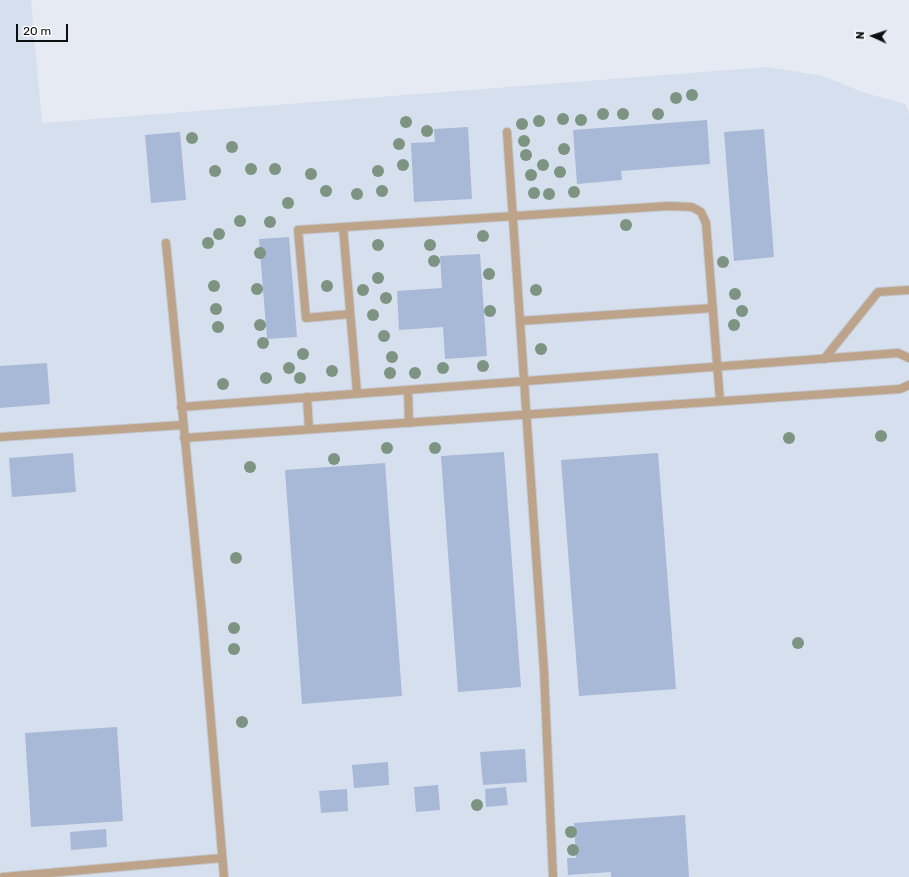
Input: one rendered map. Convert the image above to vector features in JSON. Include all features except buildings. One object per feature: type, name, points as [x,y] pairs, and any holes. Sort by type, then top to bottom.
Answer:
[{"type":"lane","points":[[507,132],[544,671],[553,877]]},
{"type":"lane","points":[[350,314],[306,318],[298,230],[669,206],[692,207],[701,212],[706,222],[720,401]]},
{"type":"lane","points":[[343,227],[357,393]]},
{"type":"lane","points":[[166,243],[202,614],[224,877]]},
{"type":"lane","points":[[824,359],[878,292],[909,290]]},
{"type":"lane","points":[[520,321],[713,308]]},
{"type":"lane","points":[[181,407],[898,353],[909,358]]},
{"type":"lane","points":[[184,438],[900,389],[909,385]]},
{"type":"lane","points":[[408,390],[409,422]]},
{"type":"lane","points":[[306,397],[308,430]]},
{"type":"lane","points":[[0,437],[183,426]]},
{"type":"lane","points":[[3,877],[222,858]]},
{"type":"shaded area","points":[[0,0],[31,0],[42,123],[768,67],[823,76],[862,92],[905,104],[909,113],[909,877],[0,877]]}]
